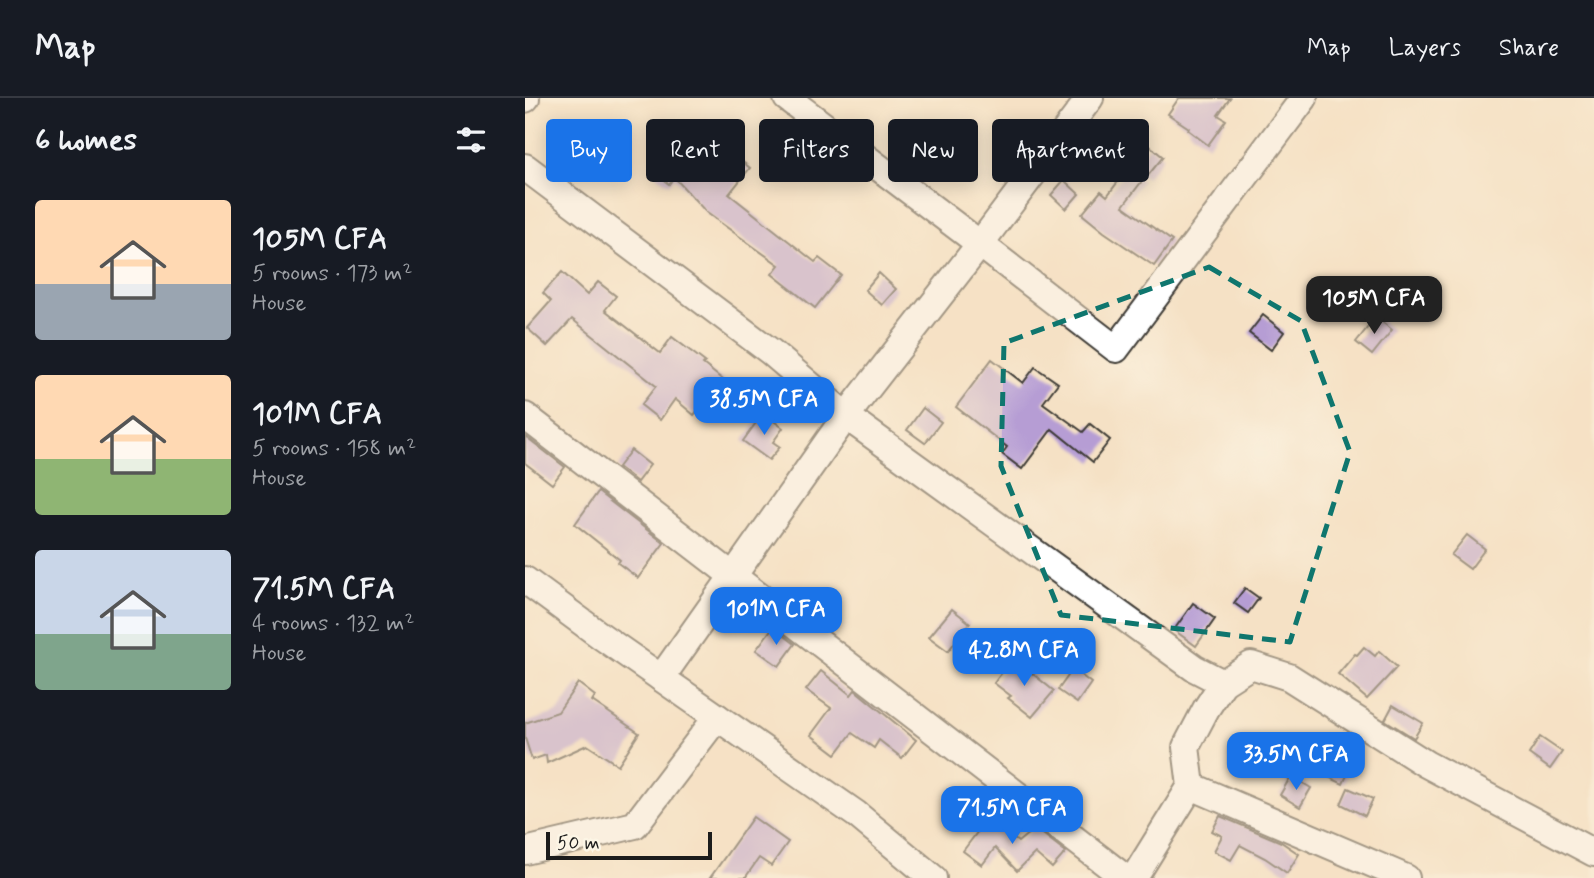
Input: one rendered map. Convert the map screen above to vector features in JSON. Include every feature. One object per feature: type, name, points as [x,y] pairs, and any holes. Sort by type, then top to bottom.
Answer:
[{"type":"street","points":[[786,98],[1116,349],[1304,98]]},
{"type":"street","points":[[661,678],[846,416],[1090,98]]},
{"type":"street","points":[[525,167],[771,352],[846,416],[1193,668],[1223,683]]},
{"type":"street","points":[[525,416],[1125,878]]},
{"type":"street","points":[[525,580],[856,814],[933,878]]},
{"type":"street","points":[[1135,878],[1191,786],[1186,747],[1206,709],[1223,683],[1251,664],[1289,677],[1426,764],[1594,853]]},
{"type":"street","points":[[525,851],[635,825],[717,717]]},
{"type":"street","points":[[1191,786],[1406,878]]},
{"type":"highlighted area","points":[[1209,267],[1301,321],[1350,452],[1290,642],[1061,615],[1001,466],[1004,343]]},
{"type":"building","points":[[1179,98],[1230,98],[1218,115],[1226,120],[1208,145],[1168,114]]},
{"type":"building","points":[[1149,147],[1163,157],[1149,174]]},
{"type":"building","points":[[679,182],[739,182],[729,194],[815,262],[819,258],[841,275],[815,308],[772,274],[779,265],[707,213]]},
{"type":"building","points":[[1062,182],[1066,182],[1079,194],[1066,209],[1051,195]]},
{"type":"building","points":[[1118,182],[1141,182],[1123,206],[1172,241],[1154,266],[1082,214],[1101,191],[1107,196]]},
{"type":"building","points":[[562,272],[587,295],[598,282],[616,296],[605,310],[660,353],[672,337],[705,362],[703,364],[723,380],[694,415],[675,399],[660,420],[641,405],[656,386],[572,319],[547,346],[527,328],[551,301],[543,293]]},
{"type":"building","points":[[879,273],[896,289],[882,305],[865,290]]},
{"type":"building","points":[[1263,315],[1284,332],[1271,350],[1249,333]]},
{"type":"building","points":[[1376,317],[1392,330],[1372,355],[1356,342]]},
{"type":"building","points":[[992,359],[1023,383],[1035,367],[1058,383],[1043,403],[1083,432],[1090,424],[1110,440],[1093,462],[1052,429],[1022,469],[1002,454],[1007,447],[956,407]]},
{"type":"building","points":[[923,408],[941,422],[925,443],[907,430]]},
{"type":"building","points":[[763,413],[783,428],[773,442],[780,447],[769,460],[743,441]]},
{"type":"building","points":[[525,436],[565,467],[552,484],[525,463]]},
{"type":"building","points":[[631,450],[650,465],[637,482],[618,467]]},
{"type":"building","points":[[598,492],[664,543],[638,578],[575,524]]},
{"type":"building","points":[[1467,535],[1485,549],[1470,569],[1451,555]]},
{"type":"building","points":[[1245,588],[1259,598],[1248,613],[1234,603]]},
{"type":"building","points":[[1193,603],[1215,619],[1196,646],[1174,630]]},
{"type":"building","points":[[952,609],[970,623],[948,651],[929,637]]},
{"type":"building","points":[[773,627],[795,644],[779,666],[756,650]]},
{"type":"building","points":[[1364,647],[1375,656],[1379,651],[1397,667],[1367,699],[1338,674]]},
{"type":"building","points":[[1013,658],[1054,691],[1032,717],[994,683]]},
{"type":"building","points":[[1073,669],[1091,683],[1077,703],[1058,690]]},
{"type":"building","points":[[821,671],[851,695],[855,690],[916,740],[902,758],[879,740],[874,748],[852,733],[836,754],[811,735],[831,708],[806,690]]},
{"type":"building","points":[[578,683],[595,696],[592,701],[639,733],[618,765],[587,745],[547,763],[546,755],[532,760],[525,738],[525,723],[558,712]]},
{"type":"building","points":[[1393,705],[1423,723],[1414,738],[1385,720]]},
{"type":"building","points":[[1540,737],[1562,752],[1550,769],[1529,754]]},
{"type":"building","points":[[1299,746],[1350,769],[1343,784],[1293,760]]},
{"type":"building","points":[[1291,776],[1311,788],[1300,807],[1280,795]]},
{"type":"building","points":[[1348,788],[1373,799],[1365,816],[1341,804]]},
{"type":"building","points":[[1220,816],[1281,842],[1299,854],[1287,873],[1240,845],[1231,860],[1214,851],[1222,836],[1212,831]]},
{"type":"building","points":[[753,817],[788,842],[771,866],[759,858],[745,878],[710,878]]},
{"type":"building","points":[[988,818],[1018,842],[1035,828],[1066,852],[1052,868],[1035,853],[1017,871],[995,848],[982,865],[963,851]]}]
